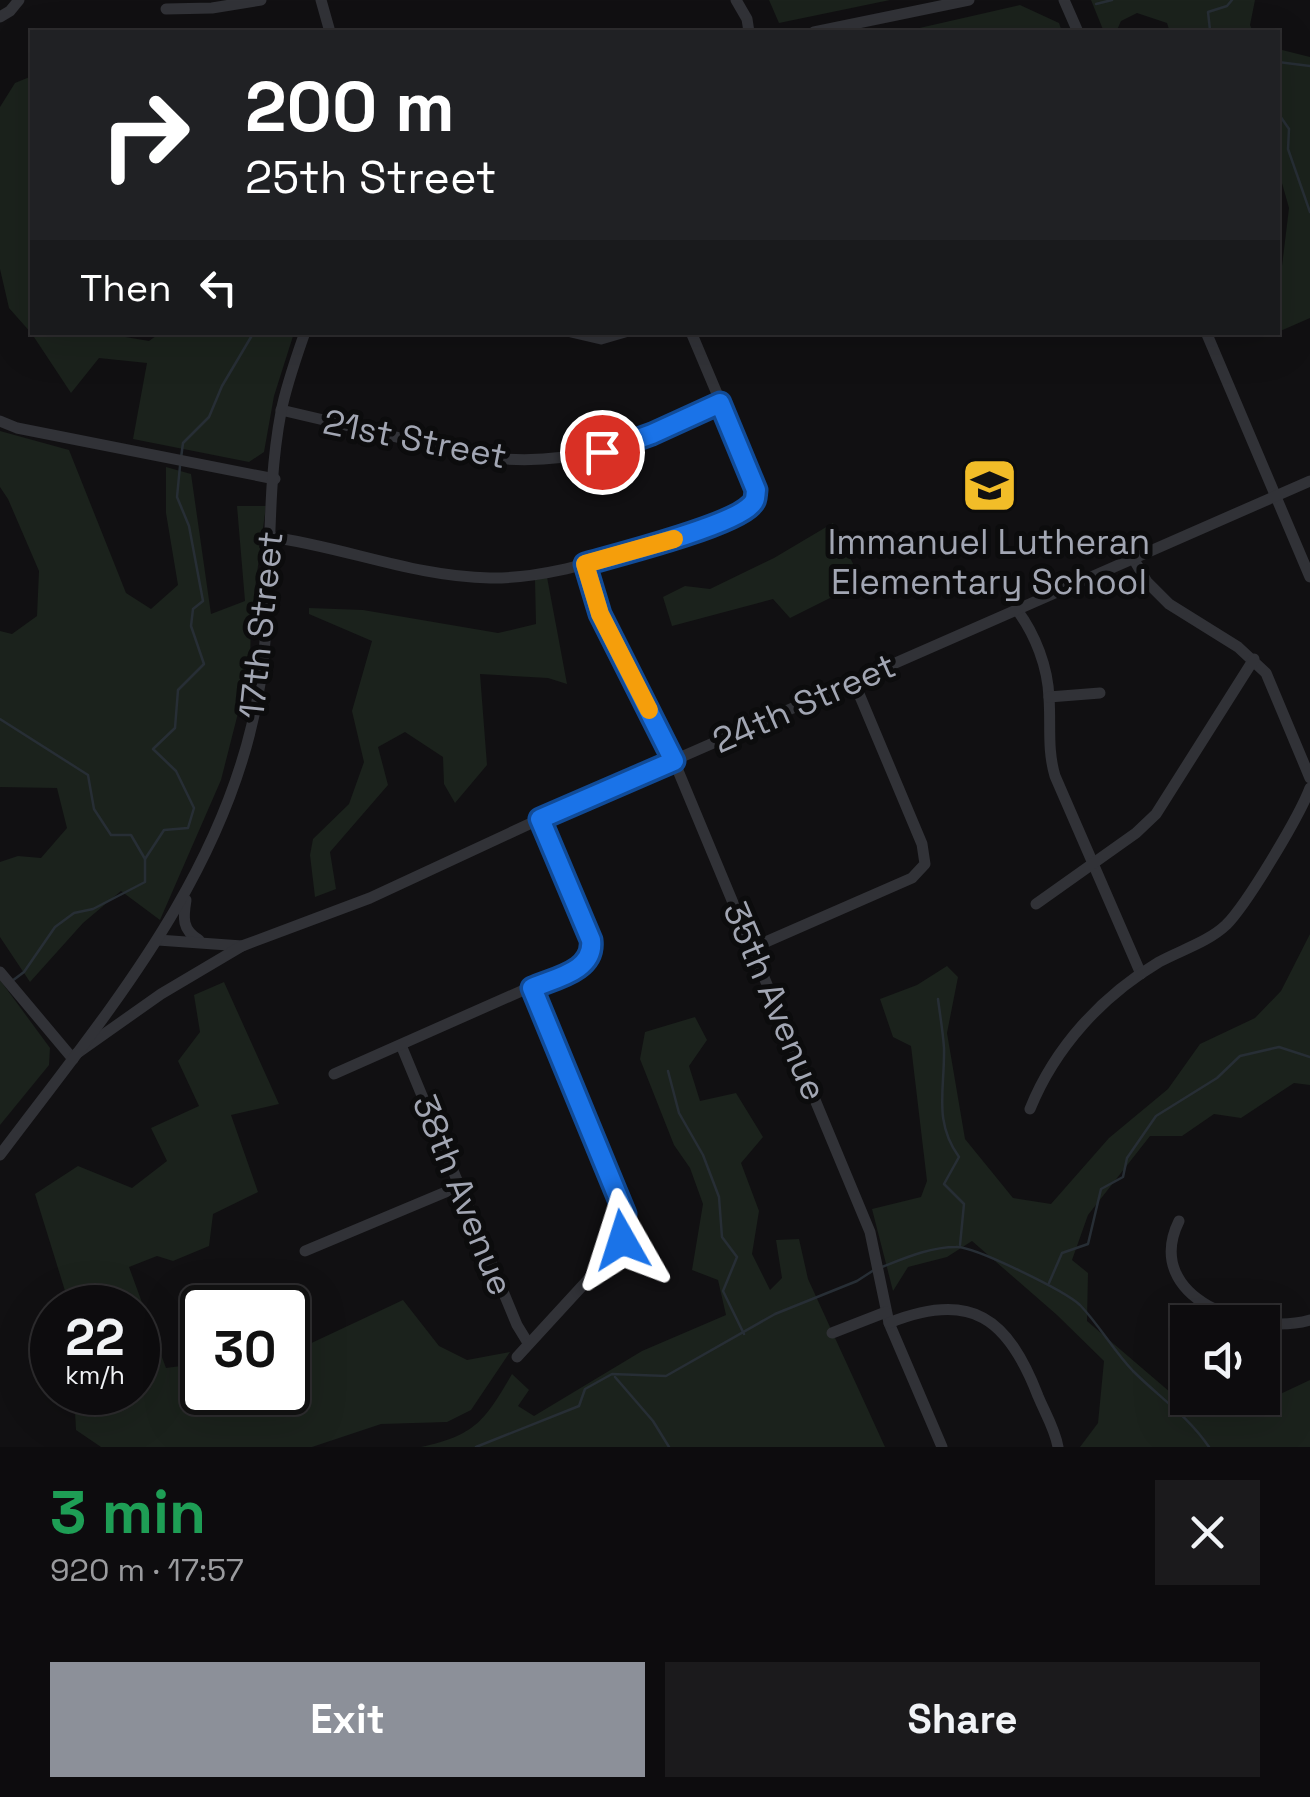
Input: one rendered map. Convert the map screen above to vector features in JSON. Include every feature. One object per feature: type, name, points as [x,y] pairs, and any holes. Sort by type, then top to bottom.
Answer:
[{"type":"street","points":[[0,17],[20,0]]},
{"type":"street","points":[[166,9],[212,8],[261,0]]},
{"type":"street","points":[[321,0],[329,30]]},
{"type":"street","points":[[736,0],[749,30]]},
{"type":"street","points":[[824,30],[969,0]]},
{"type":"street","points":[[1064,0],[1077,30]]},
{"type":"street","name":"17th Street","points":[[74,1056],[158,940],[188,890],[224,814],[252,724],[268,625],[281,410],[304,335]]},
{"type":"street","points":[[588,335],[609,339],[618,335]]},
{"type":"street","points":[[271,537],[461,576],[508,578],[585,564],[695,531],[740,513],[755,498],[756,486],[692,335]]},
{"type":"street","points":[[1207,335],[1310,577]]},
{"type":"street","name":"21st Street","points":[[281,410],[472,455],[530,460],[602,452],[720,403]]},
{"type":"street","points":[[0,421],[17,428],[275,479]]},
{"type":"street","name":"24th Street","points":[[0,1156],[74,1056],[160,994],[242,946],[370,898],[540,819],[1310,481]]},
{"type":"street","points":[[1134,558],[1147,582],[1169,604],[1254,659],[1272,682],[1310,778]]},
{"type":"street","name":"35th Avenue","points":[[585,564],[600,614],[674,761],[870,1232],[888,1317],[942,1447]]},
{"type":"street","points":[[1017,610],[1041,655],[1050,697],[1050,760],[1141,974]]},
{"type":"street","points":[[1036,904],[1136,833],[1165,802],[1254,659]]},
{"type":"street","points":[[752,948],[912,878],[924,868],[922,844],[854,682]]},
{"type":"street","points":[[1050,697],[1100,693]]},
{"type":"street","points":[[1030,1109],[1056,1057],[1078,1030],[1141,974],[1224,927],[1257,880],[1310,788]]},
{"type":"street","points":[[334,1074],[532,988],[591,957],[591,940],[540,819]]},
{"type":"street","points":[[188,890],[183,917],[186,928],[196,939],[212,944]]},
{"type":"street","name":"24th Street","points":[[158,940],[242,946]]},
{"type":"street","points":[[0,972],[74,1056]]},
{"type":"street","points":[[516,1357],[618,1247],[626,1222],[532,988]]},
{"type":"street","name":"38th Avenue","points":[[401,1045],[517,1325],[528,1343]]},
{"type":"street","points":[[305,1252],[460,1186]]},
{"type":"street","points":[[1179,1221],[1170,1239],[1172,1262],[1182,1283],[1198,1300],[1241,1319],[1290,1323],[1310,1320]]},
{"type":"street","points":[[832,1334],[888,1317],[942,1308],[966,1309],[1014,1345],[1039,1380],[1058,1447]]},
{"type":"shaded area","points":[[769,0],[890,0],[779,23]]},
{"type":"shaded area","points":[[1091,0],[1255,0],[1252,30],[1169,30],[1167,23],[1137,13],[1121,21],[1117,30],[1103,30]]},
{"type":"shaded area","points":[[1020,5],[1059,23],[1061,30],[911,30]]},
{"type":"shaded area","points":[[1280,50],[1310,57],[1310,318],[1280,331],[1280,282],[1289,208],[1280,176]]},
{"type":"shaded area","points":[[30,77],[30,332],[9,308],[0,269],[0,107],[15,83]]},
{"type":"shaded area","points":[[33,335],[114,335],[149,341],[157,335],[293,335],[274,396],[264,452],[249,462],[133,439],[147,363],[99,358],[71,393]]},
{"type":"shaded area","points":[[0,431],[69,450],[126,593],[151,609],[178,585],[166,513],[166,467],[191,474],[211,614],[245,601],[237,506],[266,506],[251,618],[250,666],[221,780],[160,920],[121,891],[83,923],[30,982],[0,937],[0,862],[18,856],[41,858],[67,828],[57,788],[0,787],[0,631],[12,634],[37,616],[39,571],[0,487]]},
{"type":"shaded area","points":[[833,523],[862,582],[790,618],[773,599],[672,626],[663,597],[685,586],[710,589]]},
{"type":"shaded area","points":[[547,577],[567,684],[548,678],[480,674],[487,765],[455,803],[444,784],[443,757],[405,732],[378,747],[388,785],[330,852],[336,889],[315,897],[310,855],[313,839],[349,804],[364,762],[352,711],[372,641],[309,614],[309,608],[363,610],[498,633],[536,624],[535,580]]},
{"type":"shaded area","points":[[1310,934],[1310,1085],[1294,1083],[1241,1118],[1214,1114],[1182,1136],[1150,1136],[1088,1215],[1072,1260],[1088,1273],[1087,1321],[1170,1392],[1170,1415],[1280,1415],[1280,1394],[1310,1380],[1310,1447],[1080,1447],[1098,1423],[1104,1361],[972,1241],[947,1257],[908,1267],[893,1291],[872,1209],[921,1197],[927,1181],[911,1046],[893,1037],[880,999],[917,985],[947,966],[958,977],[947,1033],[965,1139],[1013,1198],[1051,1204],[1109,1138],[1168,1089],[1200,1044],[1255,1018],[1281,991]]},
{"type":"shaded area","points":[[0,980],[50,1048],[49,1065],[0,1125]]},
{"type":"shaded area","points":[[224,982],[279,1104],[231,1115],[258,1192],[213,1214],[209,1246],[173,1261],[157,1256],[129,1267],[136,1285],[63,1285],[35,1194],[78,1166],[132,1188],[167,1161],[151,1128],[199,1106],[178,1061],[200,1032],[194,995]]},
{"type":"shaded area","points":[[695,1017],[707,1040],[689,1066],[700,1101],[736,1093],[763,1137],[741,1163],[759,1211],[752,1254],[770,1290],[782,1278],[776,1240],[799,1239],[808,1279],[885,1447],[421,1447],[455,1437],[477,1423],[512,1374],[529,1390],[518,1406],[534,1416],[642,1351],[726,1315],[718,1280],[692,1270],[703,1204],[690,1168],[674,1145],[640,1059],[645,1032]]},
{"type":"shaded area","points":[[403,1300],[439,1346],[467,1360],[510,1352],[471,1410],[447,1422],[381,1424],[312,1447],[101,1447],[76,1430],[75,1415],[160,1415],[160,1352],[166,1368],[180,1366],[180,1415],[310,1415],[310,1344]]},
{"type":"waterway","points":[[1096,4],[1112,0]]},
{"type":"waterway","points":[[1210,30],[1208,12],[1227,6],[1232,0]]},
{"type":"waterway","points":[[1280,62],[1310,66]]},
{"type":"waterway","points":[[1280,116],[1289,129],[1288,149],[1310,212]]},
{"type":"waterway","points":[[181,458],[183,443],[209,417],[252,335]]},
{"type":"waterway","points":[[12,981],[24,972],[55,927],[74,913],[93,909],[145,882],[145,859],[164,830],[188,828],[194,808],[176,771],[153,749],[175,728],[178,690],[204,664],[191,626],[193,609],[203,601],[189,526],[177,497],[180,466]]},
{"type":"waterway","points":[[0,719],[88,775],[94,809],[111,835],[131,835],[145,859]]},
{"type":"waterway","points":[[938,999],[944,1048],[943,1118],[959,1157],[944,1184],[964,1204],[960,1245]]},
{"type":"waterway","points":[[1049,1283],[1062,1253],[1088,1244],[1101,1189],[1123,1177],[1127,1158],[1156,1116],[1217,1078],[1240,1056],[1279,1047],[1310,1057]]},
{"type":"waterway","points":[[668,1071],[679,1113],[703,1155],[719,1197],[722,1237],[737,1257],[723,1291],[744,1334]]},
{"type":"waterway","points":[[882,1267],[927,1251],[956,1247],[999,1261],[1057,1290],[1080,1305],[1133,1371],[1183,1416],[1209,1447]]},
{"type":"waterway","points":[[476,1447],[579,1406],[585,1389],[612,1374],[666,1376],[775,1314],[857,1281],[874,1270]]},
{"type":"waterway","points":[[615,1377],[653,1421],[669,1447]]},
{"type":"slow traffic","points":[[649,710],[600,614],[585,564],[674,539]]},
{"type":"place","name":"Immanuel Lutheran Elementary School","points":[[989,486]]},
{"type":"route","points":[[602,452],[720,403],[756,486],[754,502],[740,513],[673,539],[585,564],[600,614],[674,761],[540,819],[591,940],[592,951],[584,964],[532,988],[625,1214],[622,1240]]}]
